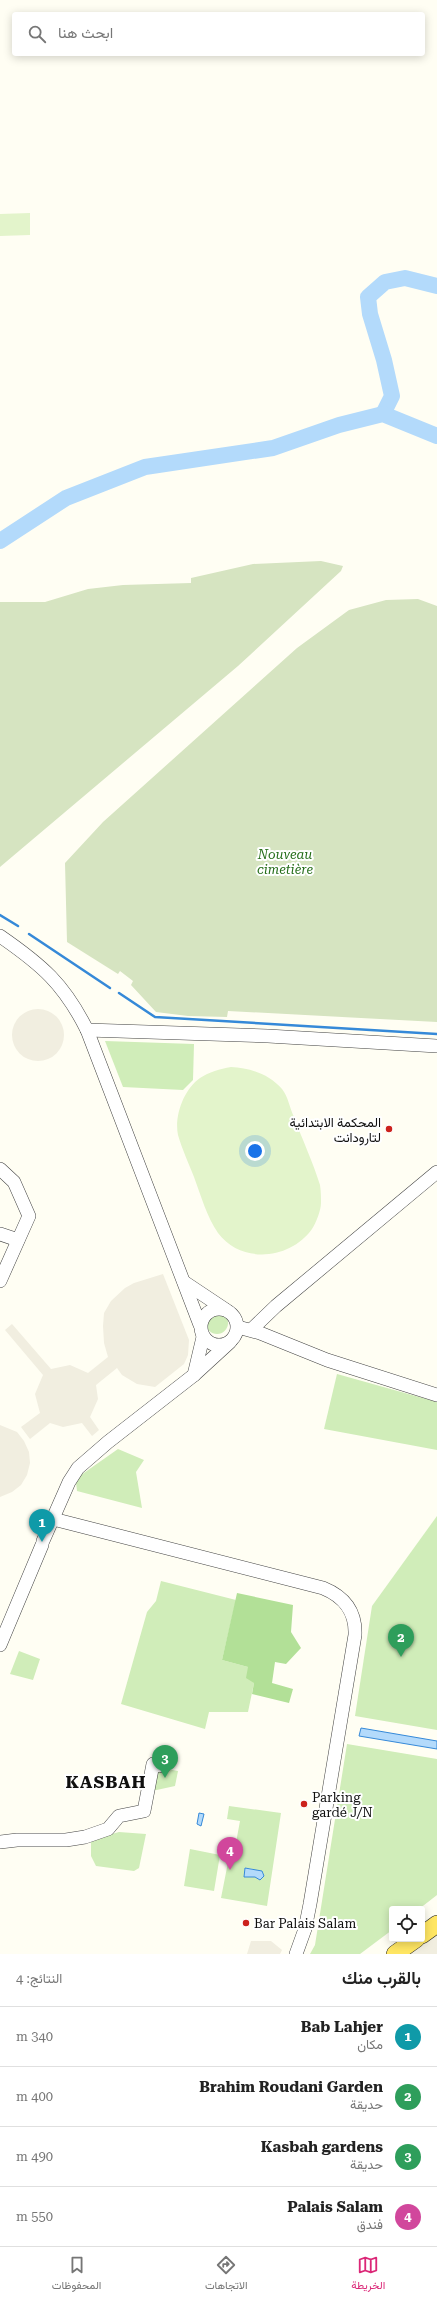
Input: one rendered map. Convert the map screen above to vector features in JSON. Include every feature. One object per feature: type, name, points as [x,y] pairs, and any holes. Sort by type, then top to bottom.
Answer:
[{"type":"main road","points":[[425,1933],[437,1924]]},
{"type":"main road","points":[[396,1954],[412,1942]]},
{"type":"street","points":[[0,936],[50,975],[75,1006],[87,1030],[202,1331],[216,1346],[230,1342]]},
{"type":"street","points":[[87,1030],[268,1036],[437,1046]]},
{"type":"street","points":[[0,1170],[14,1182],[29,1212],[0,1281]]},
{"type":"street","points":[[251,1330],[276,1306],[437,1172]]},
{"type":"street","points":[[0,1234],[18,1240]]},
{"type":"street","points":[[0,1645],[69,1482],[78,1468],[108,1442],[194,1375],[230,1342],[236,1334],[238,1327],[233,1315],[184,1282]]},
{"type":"street","points":[[194,1375],[207,1313],[213,1310],[227,1311]]},
{"type":"street","points":[[238,1327],[251,1330],[328,1360],[437,1394]]},
{"type":"street","points":[[53,1519],[323,1588],[340,1597],[352,1612],[355,1636],[310,1904],[304,1930],[296,1954]]},
{"type":"street","points":[[0,1842],[17,1840],[66,1840],[85,1837],[108,1829],[119,1816],[144,1811],[154,1764],[164,1766]]},
{"type":"green space","points":[[30,213],[30,235],[0,236],[0,214]]},
{"type":"green space","points":[[321,561],[343,566],[341,571],[238,666],[0,867],[0,602],[45,602],[88,589],[123,585],[191,583],[191,578],[253,564]]},
{"type":"green space","name":"Nouveau cimetière","points":[[418,599],[437,606],[437,1022],[228,1011],[227,1017],[188,1016],[156,1012],[131,985],[133,981],[120,971],[118,974],[67,942],[65,863],[103,822],[297,648],[349,610],[386,600]]},
{"type":"green space","points":[[105,1041],[194,1044],[193,1080],[183,1090],[123,1087]]},
{"type":"green space","points":[[231,1067],[252,1070],[259,1073],[271,1079],[282,1089],[320,1185],[321,1206],[312,1229],[303,1239],[292,1247],[279,1252],[253,1254],[240,1250],[228,1243],[218,1233],[204,1206],[178,1135],[177,1128],[179,1112],[189,1089],[203,1076]]},
{"type":"green space","points":[[217,1312],[225,1315],[228,1323],[225,1331],[217,1334],[209,1331],[206,1323],[209,1315]]},
{"type":"green space","points":[[337,1374],[437,1402],[437,1450],[324,1429]]},
{"type":"green space","points":[[118,1449],[144,1460],[136,1472],[142,1508],[77,1491],[76,1482],[81,1475]]},
{"type":"green space","points":[[437,1516],[437,1730],[355,1716],[372,1606]]},
{"type":"green space","points":[[161,1581],[236,1600],[222,1660],[248,1667],[254,1683],[248,1712],[209,1712],[205,1729],[121,1704],[147,1612],[156,1601]]},
{"type":"green space","points":[[237,1593],[293,1605],[291,1632],[301,1648],[286,1664],[275,1662],[272,1683],[293,1689],[289,1703],[252,1694],[254,1683],[246,1678],[248,1667],[222,1660]]},
{"type":"green space","points":[[19,1651],[40,1659],[33,1680],[10,1674]]},
{"type":"green space","points":[[347,1744],[437,1759],[437,1895],[423,1906],[389,1906],[389,1932],[360,1954],[310,1954],[315,1945]]},
{"type":"green space","points":[[156,1767],[178,1771],[175,1786],[152,1791]]},
{"type":"green space","points":[[229,1806],[281,1813],[267,1906],[221,1898],[231,1847],[235,1848],[240,1821],[227,1819]],"holes":[[[245,1868],[253,1869],[256,1872],[262,1871],[264,1876],[261,1879],[256,1877],[244,1877]]]},
{"type":"green space","points":[[119,1832],[146,1834],[139,1868],[134,1871],[96,1866],[91,1856],[91,1840]]},
{"type":"green space","points":[[190,1849],[220,1855],[214,1891],[184,1886]]},
{"type":"shaded area","points":[[33,1009],[43,1009],[57,1016],[64,1030],[64,1040],[57,1054],[43,1061],[33,1061],[23,1057],[16,1050],[12,1040],[12,1030],[16,1020],[23,1013]]},
{"type":"shaded area","points":[[163,1274],[189,1340],[188,1355],[184,1364],[155,1387],[137,1384],[122,1375],[117,1368],[96,1385],[98,1399],[90,1417],[99,1430],[92,1436],[82,1423],[63,1427],[50,1423],[30,1439],[21,1427],[40,1413],[35,1394],[43,1375],[5,1330],[12,1324],[51,1369],[70,1365],[88,1373],[108,1357],[104,1343],[103,1326],[104,1313],[111,1301],[125,1288],[134,1283]]},
{"type":"shaded area","points":[[0,1425],[17,1432],[24,1441],[29,1452],[30,1463],[27,1475],[21,1485],[12,1492],[0,1497]]},
{"type":"shaded area","points":[[437,1931],[437,1954],[408,1954],[425,1942]]},
{"type":"shaded area","points":[[251,1941],[271,1941],[282,1950],[280,1954],[247,1954]]},
{"type":"water","points":[[361,1728],[437,1741],[437,1749],[359,1736]]},
{"type":"water","points":[[199,1813],[204,1814],[201,1826],[197,1824]]},
{"type":"water","points":[[245,1868],[262,1871],[264,1876],[260,1880],[255,1877],[244,1877]]},
{"type":"waterway","points":[[383,414],[392,396],[384,360],[370,314],[368,297],[385,282],[405,278],[437,286]]},
{"type":"waterway","points":[[0,541],[66,498],[145,467],[273,448],[339,425],[383,414],[437,436]]},
{"type":"waterway","points":[[0,915],[18,926]]},
{"type":"waterway","points":[[29,934],[110,988]]},
{"type":"waterway","points":[[119,993],[155,1017],[437,1034]]},
{"type":"place","name":"المحكمة الابتدائية لتارودانت","points":[[389,1129]]},
{"type":"place","name":"Bab Lahjer","points":[[42,1542]]},
{"type":"place","name":"Brahim Roudani Garden","points":[[401,1657]]},
{"type":"place","name":"Kasbah gardens","points":[[165,1778]]},
{"type":"place","name":"Parking gardé J/N","points":[[304,1804]]},
{"type":"place","name":"Palais Salam","points":[[230,1870]]},
{"type":"place","name":"Bar Palais Salam","points":[[246,1923]]},
{"type":"district","name":"KASBAH","points":[[106,1782]]}]
